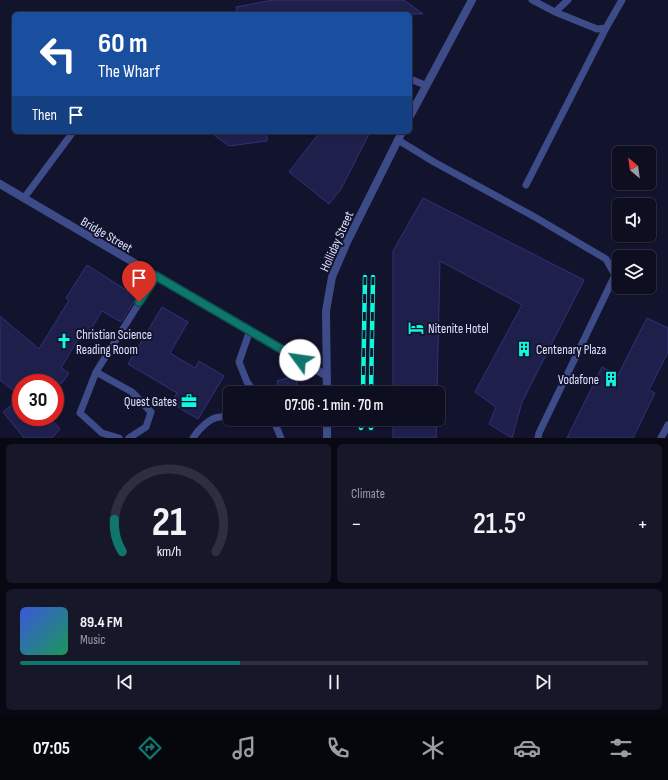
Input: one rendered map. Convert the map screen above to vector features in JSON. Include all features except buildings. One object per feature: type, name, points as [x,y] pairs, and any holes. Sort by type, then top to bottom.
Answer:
[{"type":"street","points":[[412,112],[472,0]]},
{"type":"street","name":"Holliday Street","points":[[327,386],[326,311],[332,277],[346,242],[401,134]]},
{"type":"street","name":"Bridge Street","points":[[0,184],[327,376]]},
{"type":"street","points":[[327,426],[327,438]]},
{"type":"lane","points":[[532,0],[555,12],[597,29],[606,28]]},
{"type":"lane","points":[[555,12],[568,0]]},
{"type":"lane","points":[[526,185],[606,28],[622,0]]},
{"type":"lane","points":[[412,80],[426,85]]},
{"type":"lane","points":[[24,198],[72,134]]},
{"type":"lane","points":[[398,140],[434,162],[533,216],[606,259],[615,275],[539,433],[538,438]]},
{"type":"lane","points":[[119,438],[102,433],[80,413],[96,372],[156,276]]},
{"type":"lane","points":[[250,330],[238,362],[250,386]]},
{"type":"lane","points":[[96,372],[132,392],[151,412],[146,427],[129,438]]},
{"type":"lane","points":[[193,438],[195,434],[210,420],[219,416],[223,416]]},
{"type":"lane","points":[[661,438],[668,425]]},
{"type":"lane","points":[[276,426],[281,438]]},
{"type":"railway","points":[[363,386],[365,277]]},
{"type":"railway","points":[[371,386],[373,277]]},
{"type":"place","name":"Nitenite Hotel","points":[[416,328]]},
{"type":"place","name":"Christian Science Reading Room","points":[[64,341]]},
{"type":"place","name":"Centenary Plaza","points":[[524,349]]},
{"type":"place","name":"Vodafone","points":[[611,379]]},
{"type":"place","name":"Quest Gates","points":[[189,401]]},
{"type":"route","points":[[139,302],[156,276],[300,360]]}]
